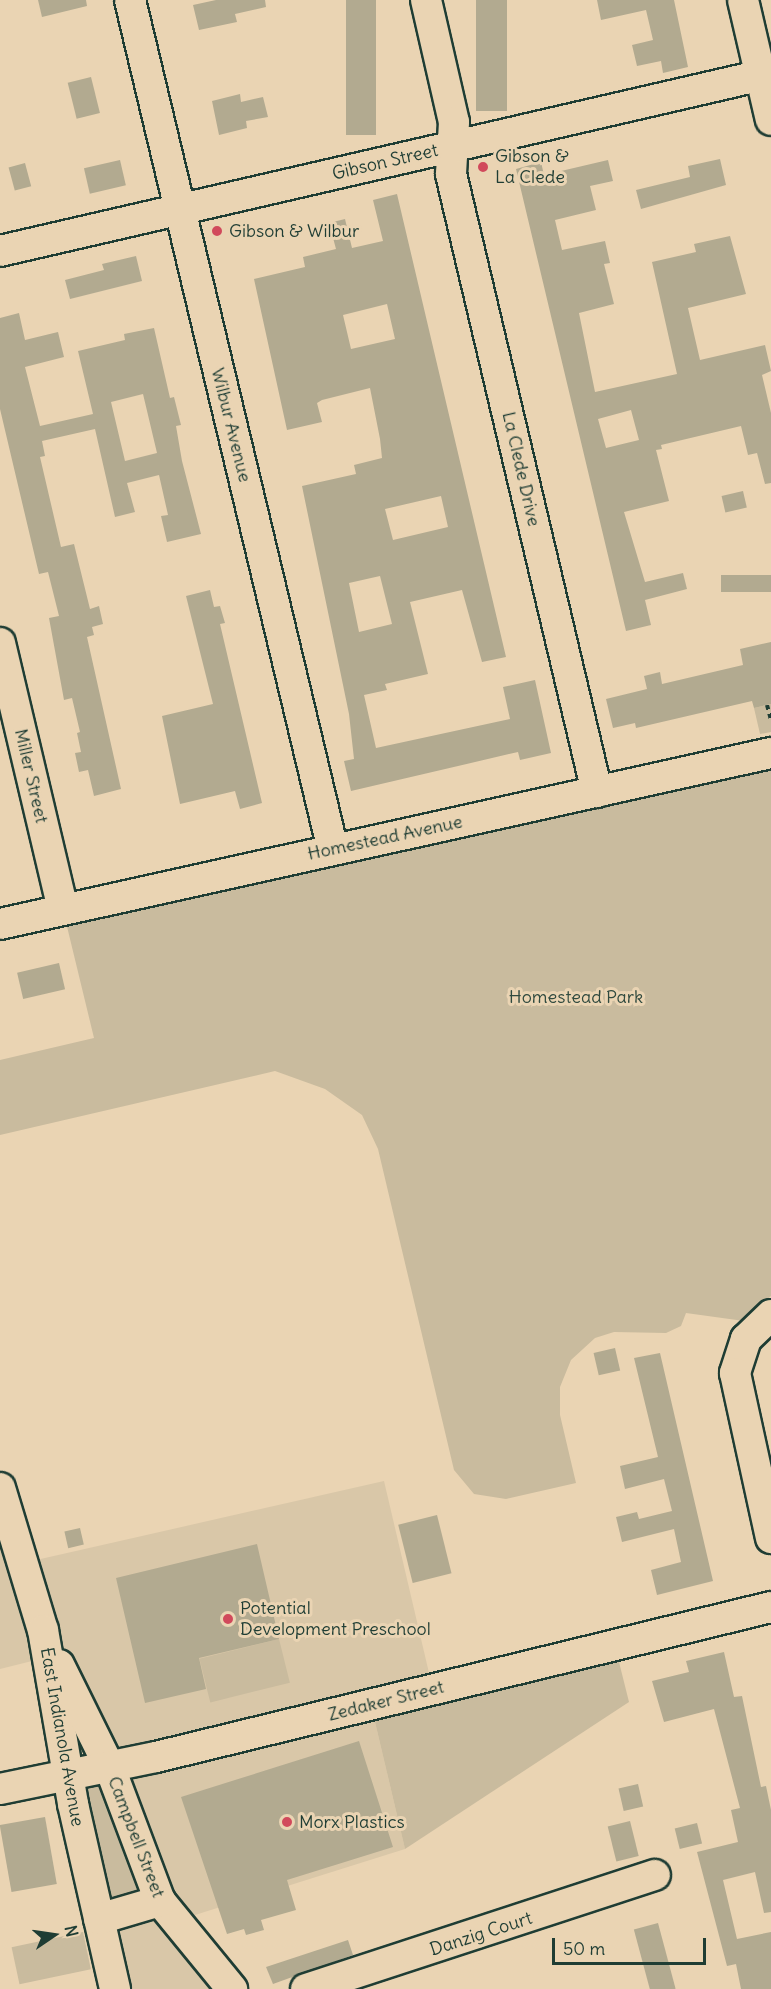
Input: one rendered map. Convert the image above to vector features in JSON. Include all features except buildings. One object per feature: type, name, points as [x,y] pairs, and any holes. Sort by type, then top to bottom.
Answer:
[{"type":"street","name":"Wilbur Avenue","points":[[130,0],[333,850]]},
{"type":"street","name":"La Clede Drive","points":[[426,0],[454,122],[451,174],[597,792]]},
{"type":"street","points":[[743,0],[766,74],[771,120]]},
{"type":"street","name":"Gibson Street","points":[[0,251],[766,74]]},
{"type":"street","name":"Miller Street","points":[[0,643],[63,910]]},
{"type":"street","name":"Homestead Avenue","points":[[0,924],[771,753]]},
{"type":"street","points":[[771,1315],[746,1339],[735,1373],[771,1538]]},
{"type":"street","name":"East Indianola Avenue","points":[[0,1488],[43,1629],[68,1774],[115,1989]]},
{"type":"street","name":"Zedaker Street","points":[[0,1789],[68,1774],[110,1768],[771,1607]]},
{"type":"street","name":"Campbell Street","points":[[43,1629],[110,1768],[160,1901],[232,1989]]},
{"type":"street","name":"Danzig Court","points":[[306,1989],[655,1875]]},
{"type":"street","points":[[99,1919],[160,1901]]},
{"type":"path","points":[[767,705],[771,720]]},
{"type":"shaded area","points":[[384,1481],[433,1690],[371,1705],[405,1849],[176,1921],[232,1989],[115,1989],[99,1919],[159,1901],[48,1657],[0,1669],[0,1488],[23,1563]]},
{"type":"green space","points":[[771,704],[771,732],[760,734],[754,708]]},
{"type":"green space","name":"Homestead Park","points":[[771,753],[771,1296],[744,1321],[686,1313],[681,1326],[666,1333],[614,1332],[595,1338],[571,1360],[560,1387],[560,1415],[576,1483],[506,1499],[474,1494],[454,1470],[378,1149],[362,1115],[325,1089],[275,1071],[0,1135],[0,1060],[94,1038],[63,910]]},
{"type":"green space","points":[[279,1639],[290,1683],[210,1703],[199,1659]]},
{"type":"green space","points":[[615,1646],[629,1702],[405,1849],[371,1705]]},
{"type":"green space","points":[[104,1769],[160,1901],[99,1919],[73,1804],[84,1771]]},
{"type":"green space","points":[[83,1932],[91,1969],[19,1984],[12,1947]]},
{"type":"place","name":"Gibson & La Clede","points":[[483,167]]},
{"type":"place","name":"Gibson & Wilbur","points":[[217,231]]},
{"type":"place","name":"Potential Development Preschool","points":[[228,1619]]},
{"type":"place","name":"Morx Plastics","points":[[287,1822]]}]
